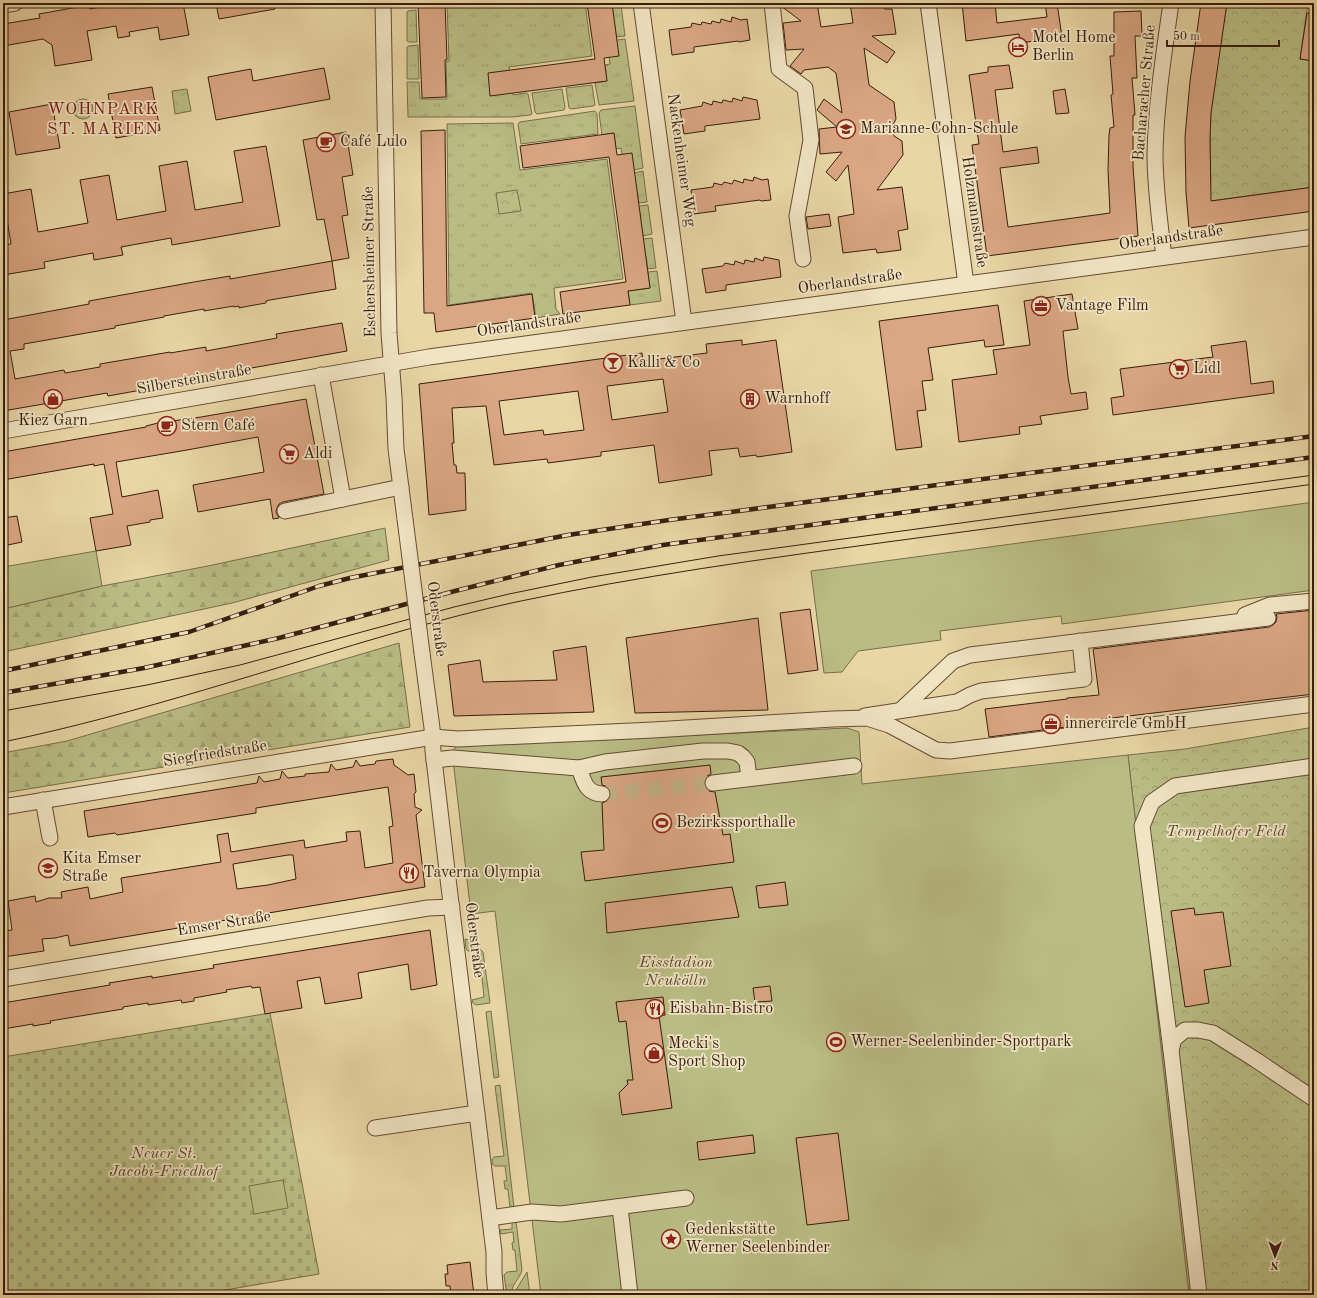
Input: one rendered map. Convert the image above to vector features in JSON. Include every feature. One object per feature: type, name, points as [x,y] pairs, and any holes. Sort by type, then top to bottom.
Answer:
[{"type":"street","points":[[3,5],[16,3]]},
{"type":"street","name":"Eschersheimer Straße","points":[[384,3],[389,333],[396,449],[405,519]]},
{"type":"street","name":"Nackenheimer Weg","points":[[641,3],[684,322]]},
{"type":"street","points":[[772,3],[779,69],[805,88],[811,140],[797,216],[803,259]]},
{"type":"street","name":"Holzmannstraße","points":[[928,3],[966,284]]},
{"type":"street","name":"Bacharacher Straße","points":[[1164,257],[1157,200],[1155,154],[1159,90],[1171,3]]},
{"type":"street","name":"Oberlandstraße","points":[[392,363],[1314,236]]},
{"type":"street","name":"Silbersteinstraße","points":[[3,431],[392,363]]},
{"type":"street","points":[[321,375],[343,499]]},
{"type":"street","points":[[285,511],[401,487]]},
{"type":"street","name":"Oderstraße","points":[[405,519],[478,1113],[494,1252],[496,1295]]},
{"type":"street","points":[[1220,624],[1270,605],[1314,601]]},
{"type":"street","points":[[902,710],[953,661],[970,655],[1268,618]]},
{"type":"street","points":[[846,719],[957,702],[981,691],[1084,679],[1080,641]]},
{"type":"street","points":[[846,719],[867,718],[889,725],[936,750],[950,751],[1314,704]]},
{"type":"street","name":"Siegfriedstraße","points":[[3,807],[433,737],[458,739],[620,732],[846,719]]},
{"type":"street","points":[[434,760],[453,758],[579,768],[605,762],[703,751],[728,751],[738,753],[747,762],[749,778]]},
{"type":"street","points":[[713,783],[854,766]]},
{"type":"street","points":[[1199,1295],[1171,1050],[1142,826],[1152,802],[1175,786],[1314,766]]},
{"type":"street","points":[[579,768],[586,787],[596,794],[602,794]]},
{"type":"street","points":[[43,800],[50,838]]},
{"type":"street","name":"Emser Straße","points":[[3,979],[428,908],[452,907]]},
{"type":"street","points":[[1171,1050],[1174,1039],[1185,1030],[1198,1030],[1213,1033],[1314,1099]]},
{"type":"street","points":[[375,1128],[478,1113]]},
{"type":"street","points":[[490,1218],[532,1212],[561,1214],[686,1198]]},
{"type":"street","points":[[620,1207],[630,1295]]},
{"type":"green space","points":[[447,3],[585,3],[592,56],[509,67],[513,95],[528,94],[532,114],[530,115],[512,117],[408,117],[407,82],[419,82],[420,99],[447,99],[446,62],[449,61]]},
{"type":"green space","points":[[1227,3],[1308,3],[1300,59],[1314,61],[1314,187],[1210,201],[1211,113]]},
{"type":"green space","points":[[621,5],[625,36],[616,37],[612,6]]},
{"type":"green space","points":[[416,10],[417,42],[409,42],[407,41],[407,12]]},
{"type":"green space","points":[[625,39],[634,101],[599,105],[595,83],[607,81],[605,65],[610,64],[609,57],[617,40]]},
{"type":"green space","points":[[418,45],[419,79],[407,79],[407,47]]},
{"type":"green space","points":[[592,85],[595,105],[571,109],[569,108],[566,88]]},
{"type":"green space","points":[[187,89],[191,111],[175,114],[172,91]]},
{"type":"green space","points":[[562,89],[565,107],[564,110],[537,114],[535,112],[532,93]]},
{"type":"green space","points":[[83,99],[90,102],[93,109],[90,116],[83,119],[76,116],[73,109],[76,102]]},
{"type":"green space","points":[[635,106],[643,168],[634,170],[622,155],[621,148],[616,149],[614,133],[602,135],[599,113],[601,110]]},
{"type":"green space","points":[[595,111],[597,114],[598,134],[521,144],[518,124],[520,122]]},
{"type":"green space","points":[[513,123],[520,170],[607,159],[623,279],[554,288],[556,309],[560,314],[536,318],[532,293],[449,305],[447,124]]},
{"type":"green space","points":[[643,171],[647,202],[639,203],[634,173]]},
{"type":"green space","points":[[517,190],[521,211],[499,214],[496,193]]},
{"type":"green space","points":[[648,205],[652,234],[643,236],[639,206]]},
{"type":"green space","points":[[652,238],[656,268],[648,269],[643,239]]},
{"type":"green space","points":[[657,271],[661,301],[630,305],[628,291],[650,288],[648,272]]},
{"type":"green space","points":[[1314,502],[1314,590],[1062,624],[1061,616],[940,631],[941,640],[858,651],[842,672],[824,673],[811,571]]},
{"type":"green space","points":[[385,528],[389,560],[232,603],[3,652],[3,609],[102,586],[208,566]]},
{"type":"green space","points":[[96,551],[102,586],[3,609],[3,567]]},
{"type":"green space","points":[[399,643],[410,727],[3,793],[3,753],[67,741]]},
{"type":"green space","name":"Tempelhofer Feld","points":[[1314,727],[1314,1295],[1189,1295],[1128,755],[1185,749]]},
{"type":"green space","name":"Werner-Seelenbinder-Sportpark","points":[[847,728],[859,732],[862,784],[1128,755],[1189,1295],[541,1295],[495,911],[471,914],[452,751],[457,746]]},
{"type":"green space","points":[[465,939],[470,940],[483,952],[490,1003],[476,1005],[473,1003],[472,1000],[484,997],[479,950],[468,951],[466,949]]},
{"type":"green space","points":[[491,1011],[499,1077],[494,1078],[486,1012]]},
{"type":"green space","name":"Neuer St. Jacobi-Friedhof","points":[[270,1013],[319,1274],[196,1295],[3,1295],[3,1057]]},
{"type":"green space","points":[[500,1085],[514,1208],[510,1208],[508,1189],[505,1189],[504,1181],[507,1181],[505,1166],[495,1166],[492,1164],[494,1157],[504,1156],[495,1086]]},
{"type":"green space","points":[[283,1180],[288,1208],[254,1214],[249,1186]]},
{"type":"green space","points":[[516,1221],[522,1270],[512,1288],[512,1295],[507,1295],[504,1275],[507,1272],[517,1271],[515,1250],[513,1250],[512,1243],[514,1242],[513,1232],[501,1234],[500,1230],[512,1229],[512,1222]]},
{"type":"green space","points":[[527,1272],[530,1295],[516,1295],[516,1290]]},
{"type":"building","points":[[122,3],[183,3],[189,35],[160,40],[158,27],[129,32],[130,36],[118,38],[116,26],[87,31],[92,60],[55,66],[52,45],[43,39],[3,46],[3,24],[40,18],[39,14],[89,5],[90,9]]},
{"type":"building","points":[[216,3],[275,3],[275,9],[219,19]]},
{"type":"building","points":[[418,3],[445,3],[447,60],[445,60],[446,97],[422,98]]},
{"type":"building","points":[[587,3],[612,3],[619,56],[604,58],[607,81],[490,96],[488,73],[595,59]]},
{"type":"building","points":[[781,3],[817,3],[821,27],[853,23],[850,3],[877,3],[885,9],[892,9],[896,34],[872,36],[895,52],[887,63],[864,48],[869,85],[894,102],[896,119],[893,125],[894,136],[902,141],[903,155],[877,190],[902,187],[908,229],[898,231],[901,250],[877,253],[876,249],[843,253],[838,217],[854,214],[848,165],[836,181],[826,172],[842,152],[820,154],[819,129],[837,127],[817,110],[824,99],[842,113],[836,73],[828,67],[804,70],[801,74],[790,66],[804,49],[786,50],[783,23],[801,21],[781,6]]},
{"type":"building","points":[[962,3],[995,3],[997,23],[1047,17],[1045,3],[1057,3],[1062,37],[1020,43],[1019,34],[966,41]]},
{"type":"building","points":[[1201,3],[1227,3],[1211,113],[1211,201],[1314,187],[1314,211],[1189,228],[1186,192],[1185,137],[1190,81]]},
{"type":"building","points":[[1141,11],[1142,36],[1135,36],[1137,78],[1132,78],[1135,115],[1133,115],[1133,166],[1138,236],[987,256],[972,145],[979,144],[969,75],[988,72],[988,67],[1009,65],[1013,88],[995,90],[1003,152],[1037,147],[1039,163],[1000,168],[1008,227],[1110,213],[1108,170],[1109,135],[1110,128],[1114,127],[1110,56],[1114,56],[1114,12]]},
{"type":"building","points":[[1307,13],[1314,13],[1314,61],[1300,59]]},
{"type":"building","points":[[732,17],[741,20],[747,19],[750,40],[694,47],[694,52],[672,55],[669,30],[691,27],[692,23],[701,25],[702,22],[711,24],[712,21],[720,23],[721,19],[731,22]]},
{"type":"building","points":[[324,68],[330,99],[216,120],[208,77],[251,69],[253,81]]},
{"type":"building","points":[[152,87],[160,130],[116,138],[108,94]]},
{"type":"building","points":[[1065,89],[1069,113],[1056,114],[1053,91]]},
{"type":"building","points":[[743,97],[757,100],[760,119],[705,126],[705,131],[684,134],[680,110],[702,106],[703,102],[712,105],[713,101],[722,103],[723,100],[732,102],[733,98],[742,101]]},
{"type":"building","points":[[52,104],[60,148],[16,155],[9,112]]},
{"type":"building","points":[[445,130],[447,306],[532,294],[535,318],[436,332],[434,313],[424,313],[421,131]]},
{"type":"building","points":[[346,132],[353,175],[342,177],[348,215],[342,216],[349,258],[332,261],[324,219],[317,220],[303,140]]},
{"type":"building","points":[[614,133],[617,155],[632,153],[650,288],[628,291],[630,305],[563,314],[560,292],[626,282],[609,157],[523,168],[520,146]]},
{"type":"building","points":[[266,146],[280,226],[172,245],[171,238],[121,247],[123,255],[94,260],[93,253],[44,262],[45,268],[3,275],[3,245],[11,244],[3,194],[31,189],[38,232],[88,223],[80,180],[109,175],[117,220],[166,211],[159,166],[187,161],[195,210],[243,202],[234,151]]},
{"type":"building","points":[[754,177],[762,180],[768,179],[771,200],[715,206],[716,211],[694,214],[691,190],[713,187],[714,183],[722,185],[724,182],[732,184],[734,180],[743,183],[744,179],[753,181]]},
{"type":"building","points":[[829,214],[831,226],[808,229],[806,217]]},
{"type":"building","points":[[764,257],[779,260],[781,277],[726,285],[726,290],[706,293],[702,269],[723,266],[725,263],[734,265],[735,261],[744,264],[745,260],[754,262],[755,258],[763,261]]},
{"type":"building","points":[[332,261],[336,289],[270,300],[266,301],[266,303],[239,308],[239,306],[234,306],[204,311],[204,309],[164,316],[115,326],[115,328],[24,344],[24,349],[10,351],[15,379],[64,370],[65,373],[100,367],[100,364],[170,352],[206,347],[206,351],[277,338],[276,334],[342,323],[347,351],[173,382],[174,384],[108,396],[107,393],[3,411],[3,320],[89,304],[89,301],[194,282],[230,276],[230,279]]},
{"type":"building","points":[[1072,294],[1078,329],[1063,331],[1068,377],[1071,394],[1086,392],[1088,409],[1040,416],[1042,424],[1019,427],[1020,434],[959,442],[952,380],[997,374],[993,350],[1030,345],[1024,301]]},
{"type":"building","points":[[998,305],[1004,345],[985,347],[984,340],[928,348],[933,380],[922,381],[926,410],[917,411],[922,447],[896,450],[879,321]]},
{"type":"building","points":[[742,340],[742,345],[776,340],[792,452],[757,457],[756,455],[740,457],[738,448],[709,451],[712,475],[659,483],[654,445],[601,452],[601,456],[548,463],[547,459],[494,465],[486,406],[452,408],[454,443],[452,443],[454,465],[456,465],[457,473],[465,473],[466,510],[429,515],[419,384],[642,353],[643,361],[707,353],[706,344]],"holes":[[[663,379],[668,412],[612,420],[607,386]],[[578,391],[584,430],[544,435],[543,430],[504,435],[499,401]]]},
{"type":"building","points":[[1246,341],[1251,384],[1273,381],[1274,393],[1113,415],[1111,398],[1124,396],[1120,369],[1213,357],[1211,346]]},
{"type":"building","points":[[306,399],[324,494],[279,504],[276,512],[279,518],[273,519],[270,499],[198,512],[193,485],[264,472],[258,437],[116,462],[122,497],[158,490],[163,518],[127,526],[131,545],[96,551],[90,518],[113,514],[104,464],[94,466],[94,464],[3,480],[3,452],[146,427],[158,423]]},
{"type":"building","points":[[17,516],[22,542],[3,546],[3,518]]},
{"type":"building","points":[[810,609],[818,670],[788,674],[780,613]]},
{"type":"building","points":[[1314,610],[1314,694],[1095,720],[1096,723],[989,737],[985,709],[1099,695],[1093,649],[1269,627],[1276,622],[1276,614]]},
{"type":"building","points":[[758,618],[768,710],[635,713],[626,638]]},
{"type":"building","points":[[586,646],[594,712],[454,716],[448,665],[480,660],[483,682],[557,680],[553,651]]},
{"type":"building","points":[[393,759],[394,765],[408,775],[414,774],[416,792],[414,794],[415,807],[422,810],[416,815],[425,887],[70,946],[68,935],[42,939],[44,951],[3,957],[3,931],[12,930],[8,901],[35,896],[36,902],[49,898],[62,898],[61,892],[88,887],[90,899],[123,892],[121,878],[221,862],[217,835],[228,833],[231,852],[304,840],[305,848],[347,841],[346,832],[360,831],[365,868],[393,863],[389,827],[393,826],[388,787],[256,808],[256,813],[117,835],[115,833],[88,837],[84,811],[257,783],[259,776],[264,782],[280,779],[282,771],[288,778],[305,776],[305,774],[329,772],[331,764],[336,770],[353,767],[356,760],[360,766],[375,764],[376,761]],"holes":[[[293,855],[296,879],[268,885],[237,889],[233,864]]]},
{"type":"building","name":"Bezirkssporthalle","points":[[710,765],[711,774],[707,776],[704,784],[706,789],[715,792],[723,835],[730,834],[734,862],[585,881],[581,852],[604,850],[602,803],[609,800],[611,795],[608,787],[602,785],[601,777]]},
{"type":"building","points":[[785,882],[788,905],[759,908],[756,886]]},
{"type":"building","points":[[732,887],[739,917],[607,933],[605,903]]},
{"type":"building","points":[[1194,908],[1195,915],[1223,912],[1231,966],[1204,970],[1209,1003],[1185,1007],[1171,911]]},
{"type":"building","points":[[430,930],[437,985],[411,990],[408,964],[358,973],[362,998],[325,1004],[320,977],[297,981],[302,1008],[265,1014],[260,987],[252,988],[251,986],[226,990],[227,992],[194,998],[194,1001],[182,1003],[181,1000],[148,1005],[148,1003],[123,1007],[123,1009],[50,1021],[51,1023],[33,1026],[33,1024],[3,1029],[3,1003],[110,985],[109,983],[214,968],[213,965]]},
{"type":"building","points":[[770,986],[772,1001],[755,1002],[753,988]]},
{"type":"building","points":[[663,997],[665,1015],[659,1016],[672,1108],[622,1115],[619,1093],[628,1084],[627,1080],[633,1080],[626,1021],[619,1022],[616,1002]]},
{"type":"building","points":[[838,1133],[849,1220],[807,1225],[796,1138]]},
{"type":"building","points":[[753,1135],[755,1153],[699,1160],[697,1142]]},
{"type":"building","points":[[470,1262],[474,1295],[451,1295],[450,1286],[446,1286],[445,1274],[448,1274],[447,1265]]},
{"type":"tunnel","points":[[602,794],[713,783]]},
{"type":"tram line","points":[[3,711],[147,685],[240,665],[454,607],[592,577],[718,556],[1314,475]]},
{"type":"tram line","points":[[3,742],[54,731],[155,704],[446,619],[502,605],[562,593],[655,576],[748,562],[1314,484]]},
{"type":"railway","points":[[3,671],[189,632],[319,586],[350,578],[568,535],[669,520],[1314,436]]},
{"type":"railway","points":[[3,693],[144,668],[279,638],[559,565],[663,545],[1314,457]]},
{"type":"place","name":"Motel Home Berlin","points":[[1018,47]]},
{"type":"place","name":"Marianne-Cohn-Schule","points":[[846,129]]},
{"type":"place","name":"Café Lulo","points":[[326,142]]},
{"type":"place","name":"Vantage Film","points":[[1041,306]]},
{"type":"place","name":"Kalli & Co","points":[[613,363]]},
{"type":"place","name":"Lidl","points":[[1179,369]]},
{"type":"place","name":"Kiez Garn","points":[[53,399]]},
{"type":"place","name":"Warnhoff","points":[[750,399]]},
{"type":"place","name":"Stern Café","points":[[167,426]]},
{"type":"place","name":"Aldi","points":[[289,454]]},
{"type":"place","name":"innercircle GmbH","points":[[1051,724]]},
{"type":"place","name":"Bezirkssporthalle","points":[[662,823]]},
{"type":"place","name":"Kita Emser Straße","points":[[48,868]]},
{"type":"place","name":"Taverna Olympia","points":[[409,873]]},
{"type":"place","name":"Eisbahn-Bistro","points":[[655,1009]]},
{"type":"place","name":"Werner-Seelenbinder-Sportpark","points":[[836,1042]]},
{"type":"place","name":"Mecki's Sport Shop","points":[[654,1053]]},
{"type":"place","name":"Gedenkstätte Werner Seelenbinder","points":[[671,1239]]},
{"type":"district","name":"WOHNPARK ST. MARIEN","points":[[103,119]]},
{"type":"park label","name":"Eisstadion Neukölln","points":[[676,972]]}]
